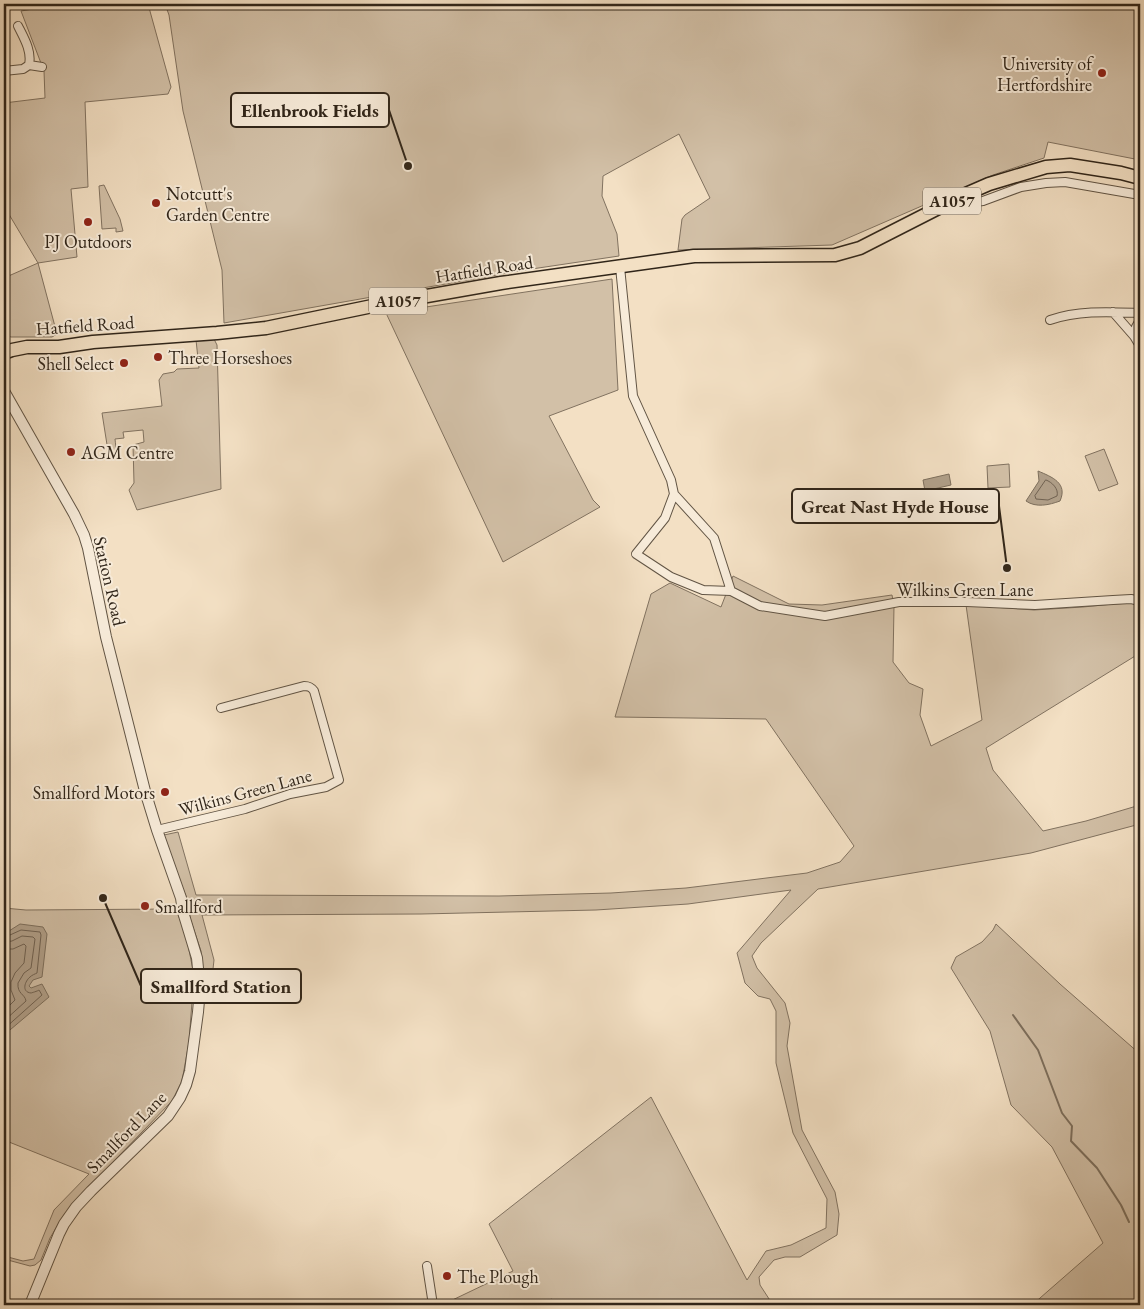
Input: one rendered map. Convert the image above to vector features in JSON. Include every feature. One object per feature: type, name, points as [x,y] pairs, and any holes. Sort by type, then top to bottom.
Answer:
[{"type":"main road","name":"A1057","points":[[966,194],[989,184],[1046,167],[1070,165],[1140,178]]},
{"type":"main road","name":"Hatfield Road","points":[[4,353],[27,347],[58,347],[133,338],[266,328],[387,303],[501,283],[694,256],[835,255],[860,248],[966,194]]},
{"type":"main road","name":"Hatfield Road","points":[[4,342],[27,347]]},
{"type":"street","points":[[18,26],[29,51],[29,65]]},
{"type":"street","points":[[4,71],[23,69],[29,65],[42,67]]},
{"type":"street","points":[[966,194],[976,202],[1022,187],[1065,182],[1140,195]]},
{"type":"street","points":[[620,267],[633,396],[671,480],[674,494],[714,538],[731,592],[702,590],[671,577],[636,554],[665,518],[674,494]]},
{"type":"street","points":[[1050,320],[1090,312],[1140,313]]},
{"type":"street","points":[[1113,312],[1134,336],[1140,346]]},
{"type":"street","points":[[1134,336],[1140,320]]},
{"type":"street","name":"Station Road","points":[[4,391],[84,535],[106,637],[145,793]]},
{"type":"street","name":"Wilkins Green Lane","points":[[731,592],[760,606],[825,616],[899,602],[1035,605],[1131,599],[1140,601]]},
{"type":"street","name":"Wilkins Green Lane","points":[[157,830],[245,809],[290,794],[326,787],[339,780],[312,687],[304,686],[221,708]]},
{"type":"street","name":"Smallford Lane","points":[[30,1305],[59,1234],[72,1213],[91,1191],[168,1116],[180,1098],[190,1071],[200,989],[197,958],[183,912],[181,898],[145,793]]},
{"type":"street","points":[[427,1266],[434,1305]]},
{"type":"shaded area","points":[[63,4],[148,4],[171,87],[168,94],[85,102],[88,187],[71,189],[77,257],[38,263],[4,206],[4,103],[45,98],[44,71],[21,11]]},
{"type":"shaded area","points":[[165,4],[1140,4],[1140,160],[1048,142],[1044,158],[993,175],[832,245],[678,250],[682,219],[710,198],[679,134],[603,176],[602,196],[617,234],[619,256],[525,270],[224,323],[222,270],[183,111],[169,15]]},
{"type":"shaded area","points":[[104,185],[120,219],[123,231],[116,232],[116,228],[102,229],[99,186]]},
{"type":"shaded area","points":[[38,263],[57,334],[52,337],[11,337],[4,335],[4,278]]},
{"type":"shaded area","points":[[612,279],[618,390],[549,416],[593,500],[600,507],[503,562],[386,313]]},
{"type":"shaded area","points":[[214,339],[217,345],[221,489],[137,510],[129,490],[134,483],[133,445],[144,442],[143,430],[123,432],[124,438],[115,439],[116,448],[112,460],[108,451],[102,413],[162,406],[159,380],[163,374],[174,372],[177,369],[199,368],[196,340]]},
{"type":"shaded area","points":[[1104,449],[1118,484],[1099,491],[1085,456]]},
{"type":"shaded area","points":[[1009,464],[1010,487],[988,488],[987,466]]},
{"type":"shaded area","points":[[733,576],[789,604],[822,605],[892,595],[894,606],[893,662],[909,683],[923,689],[920,715],[931,746],[982,720],[966,605],[1034,610],[1132,603],[1140,607],[1140,653],[986,748],[993,770],[1043,831],[1140,805],[1140,824],[1031,853],[818,889],[761,943],[752,956],[757,968],[785,1003],[790,1023],[787,1046],[802,1130],[835,1192],[839,1214],[837,1235],[800,1257],[785,1257],[774,1260],[759,1277],[760,1285],[773,1305],[557,1305],[552,1299],[531,1305],[442,1305],[513,1271],[489,1224],[651,1097],[747,1280],[766,1251],[791,1245],[826,1228],[827,1199],[793,1133],[776,1063],[776,1011],[770,999],[758,996],[745,983],[737,953],[791,890],[688,904],[596,910],[421,914],[202,915],[214,960],[210,996],[204,996],[201,951],[190,918],[188,901],[174,867],[164,835],[178,832],[196,895],[499,896],[611,893],[686,888],[807,873],[840,862],[854,846],[766,719],[615,717],[651,594],[670,583],[721,607]]},
{"type":"shaded area","points":[[4,908],[26,910],[170,909],[177,912],[186,935],[194,975],[189,1042],[182,1081],[172,1101],[64,1215],[50,1238],[41,1260],[35,1265],[30,1266],[4,1259],[4,1256],[23,1261],[34,1259],[54,1210],[89,1174],[4,1140]]},
{"type":"shaded area","points":[[996,924],[1060,984],[1140,1054],[1140,1305],[1032,1305],[1103,1243],[1052,1147],[1011,1105],[990,1031],[951,968],[956,957],[982,942]]},
{"type":"water","points":[[1038,471],[1053,478],[1060,485],[1062,495],[1060,501],[1047,505],[1038,505],[1026,501],[1039,481]]},
{"type":"water","points":[[949,474],[951,485],[925,491],[923,480]]},
{"type":"water","points":[[20,924],[43,927],[47,934],[42,977],[33,980],[29,986],[31,988],[42,984],[49,997],[4,1035],[4,931],[9,931]]},
{"type":"waterway","points":[[1013,1015],[1038,1050],[1062,1113],[1072,1126],[1071,1141],[1097,1168],[1121,1205],[1129,1222]]},
{"type":"place","name":"University of Hertfordshire","points":[[1102,73]]},
{"type":"place","name":"Ellenbrook Fields","points":[[408,166]]},
{"type":"place","name":"Notcutt's Garden Centre","points":[[156,203]]},
{"type":"place","name":"PJ Outdoors","points":[[88,222]]},
{"type":"place","name":"Three Horseshoes","points":[[158,357]]},
{"type":"place","name":"Shell Select","points":[[124,363]]},
{"type":"place","name":"AGM Centre","points":[[71,452]]},
{"type":"place","name":"Great Nast Hyde House","points":[[1007,568]]},
{"type":"place","name":"Smallford Motors","points":[[165,792]]},
{"type":"place","name":"Smallford Station","points":[[103,898]]},
{"type":"place","name":"Smallford","points":[[145,906]]},
{"type":"place","name":"The Plough","points":[[447,1276]]}]
